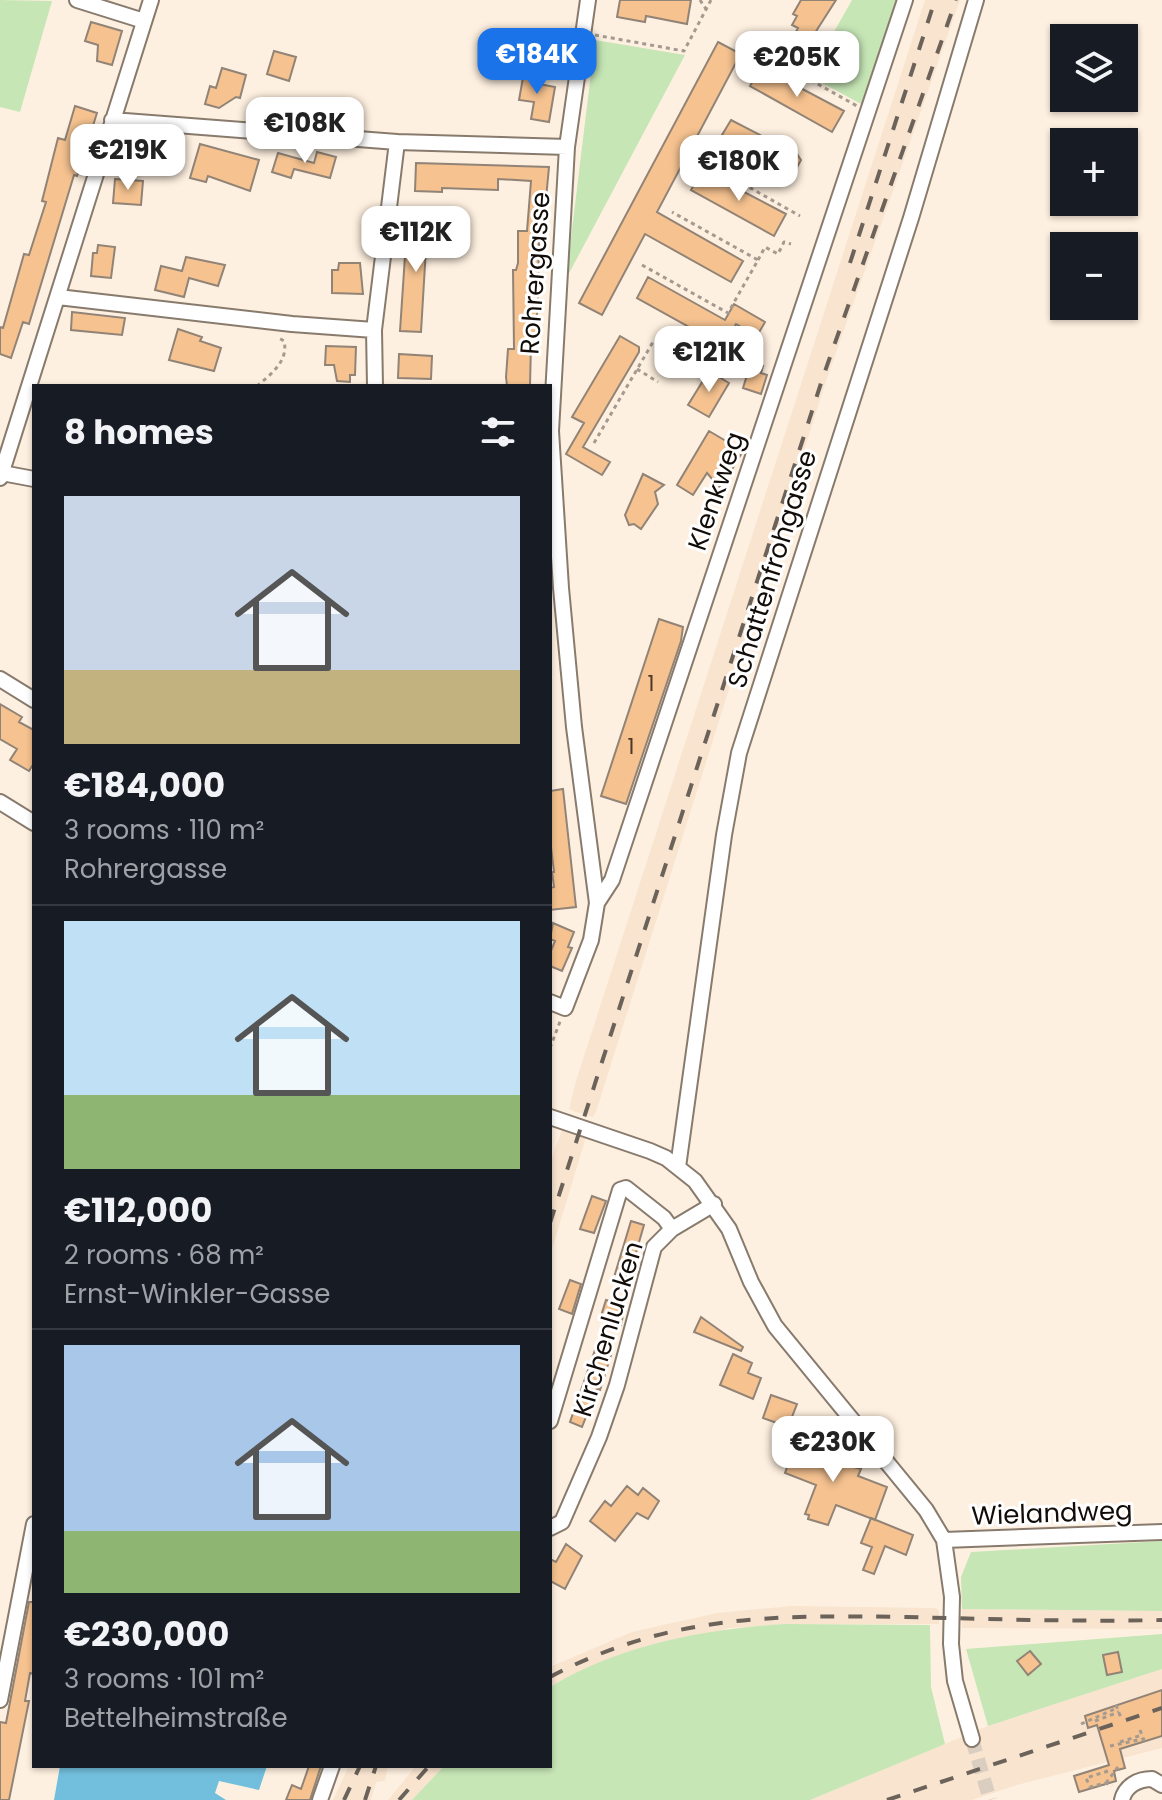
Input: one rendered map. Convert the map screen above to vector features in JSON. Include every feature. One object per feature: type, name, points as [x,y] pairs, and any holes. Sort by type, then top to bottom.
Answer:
[{"type":"street","points":[[77,0],[144,21]]},
{"type":"street","points":[[32,479],[1,476],[151,0]]},
{"type":"street","name":"Rohrergasse","points":[[552,413],[567,147],[588,0]]},
{"type":"street","name":"Klenkweg","points":[[597,903],[612,880],[905,0]]},
{"type":"street","name":"Schattenfrohgasse","points":[[678,1167],[724,835],[739,753],[911,218],[976,0]]},
{"type":"street","points":[[112,120],[397,142],[567,147]]},
{"type":"street","points":[[375,384],[374,330],[397,142]]},
{"type":"street","points":[[58,297],[274,322],[374,330]]},
{"type":"street","name":"Rohrergasse","points":[[552,447],[574,727],[597,903],[591,940],[555,1004]]},
{"type":"street","points":[[0,679],[32,699]]},
{"type":"street","points":[[0,802],[32,822]]},
{"type":"street","points":[[557,1120],[638,1146],[678,1167],[714,1204],[775,1326],[926,1510],[944,1540],[952,1597],[951,1644],[955,1681],[972,1739]]},
{"type":"street","name":"Kirchenlucken","points":[[552,1414],[620,1190],[626,1188],[664,1218],[672,1229]]},
{"type":"street","name":"Kirchenlucken","points":[[552,1527],[562,1522],[599,1437],[632,1333],[649,1260],[661,1238],[714,1204]]},
{"type":"street","name":"Wielandweg","points":[[944,1540],[1162,1532]]},
{"type":"street","points":[[0,1700],[32,1534]]},
{"type":"street","points":[[320,1800],[331,1768]]},
{"type":"street","points":[[1118,1794],[1124,1793],[1136,1782],[1152,1779],[1162,1785]]},
{"type":"path","points":[[700,0],[706,9]]},
{"type":"path","points":[[585,33],[684,51],[711,0]]},
{"type":"path","points":[[762,53],[868,112]]},
{"type":"path","points":[[701,160],[800,216]]},
{"type":"path","points":[[672,212],[758,260]]},
{"type":"path","points":[[642,265],[728,313],[765,247],[778,254],[784,242],[791,244]]},
{"type":"path","points":[[260,384],[272,374],[286,349],[284,341],[277,338],[274,322]]},
{"type":"path","points":[[594,443],[653,342]]},
{"type":"path","points":[[637,369],[658,382]]},
{"type":"path","points":[[552,1030],[555,1004]]},
{"type":"path","points":[[1081,1724],[1094,1716],[1118,1711],[1091,1722]]},
{"type":"path","points":[[1110,1746],[1117,1743],[1118,1747],[1142,1737],[1120,1742]]},
{"type":"path","points":[[1108,1771],[1086,1778],[1090,1787],[1106,1783],[1118,1767]]},
{"type":"path","points":[[1106,1783],[1118,1794]]},
{"type":"shaded area","points":[[925,0],[960,0],[825,384],[596,1112],[593,1117],[576,1112],[569,1109],[576,1081]]},
{"type":"shaded area","points":[[562,1130],[586,1137],[552,1249],[552,1158]]},
{"type":"shaded area","points":[[791,1606],[936,1608],[939,1624],[785,1624],[729,1628],[562,1680],[552,1686],[552,1666],[632,1632],[717,1613]]},
{"type":"shaded area","points":[[962,1609],[1162,1611],[1162,1629],[962,1628]]},
{"type":"shaded area","points":[[1162,1669],[1162,1748],[1017,1785],[972,1800],[810,1800],[988,1726]]},
{"type":"shaded area","points":[[348,1768],[388,1768],[385,1781],[376,1782],[371,1800],[333,1800]]},
{"type":"shaded area","points":[[414,1768],[442,1768],[412,1800],[388,1800]]},
{"type":"green space","points":[[0,0],[52,1],[20,112],[0,107]]},
{"type":"green space","points":[[852,0],[901,0],[865,106],[809,76]]},
{"type":"green space","points":[[595,40],[685,55],[566,279]]},
{"type":"green space","points":[[1162,1541],[1162,1611],[962,1609],[961,1577],[971,1552]]},
{"type":"green space","points":[[785,1624],[930,1625],[931,1687],[945,1744],[810,1800],[412,1800],[442,1768],[552,1768],[552,1686],[577,1672],[634,1650],[724,1630]]},
{"type":"green space","points":[[1162,1634],[1162,1669],[988,1726],[966,1649]]},
{"type":"water","points":[[60,1768],[266,1768],[259,1790],[219,1781],[215,1793],[226,1800],[54,1800]]},
{"type":"building","points":[[620,0],[691,0],[687,24],[646,16],[645,22],[617,17]]},
{"type":"building","points":[[801,0],[836,0],[806,47],[792,39],[798,28],[792,25],[797,16],[793,14]]},
{"type":"building","points":[[91,22],[122,31],[112,65],[97,61],[98,45],[85,41]]},
{"type":"building","points":[[718,42],[739,53],[738,59],[657,212],[743,261],[731,282],[645,234],[602,315],[579,303]]},
{"type":"building","points":[[274,51],[296,57],[289,81],[267,74]]},
{"type":"building","points":[[761,67],[844,111],[832,132],[750,86]]},
{"type":"building","points":[[222,68],[246,75],[240,98],[236,97],[219,108],[205,104],[210,86],[216,88]]},
{"type":"building","points":[[524,72],[541,75],[539,84],[555,87],[549,122],[531,119],[534,102],[519,100]]},
{"type":"building","points":[[75,106],[97,113],[77,176],[74,175],[29,324],[23,322],[11,358],[0,354],[0,327],[3,328],[24,254],[29,255],[46,202],[42,201],[58,138],[65,140]]},
{"type":"building","points":[[731,120],[797,154],[801,160],[790,180],[719,140]]},
{"type":"building","points":[[127,137],[153,140],[151,161],[125,158]]},
{"type":"building","points":[[200,144],[259,160],[250,191],[208,176],[206,182],[190,178]]},
{"type":"building","points":[[317,152],[336,157],[330,178],[294,169],[291,178],[272,172],[278,153],[314,163]]},
{"type":"building","points":[[416,163],[549,167],[542,241],[539,241],[538,301],[535,343],[531,343],[530,384],[507,384],[506,377],[508,349],[514,349],[513,270],[516,270],[518,263],[518,231],[527,231],[531,181],[498,179],[498,190],[442,188],[442,192],[415,191]]},
{"type":"building","points":[[702,170],[786,214],[774,236],[691,190]]},
{"type":"building","points":[[115,179],[143,181],[141,205],[113,203]]},
{"type":"building","points":[[407,226],[440,227],[440,248],[426,248],[421,332],[400,331]]},
{"type":"building","points":[[98,245],[115,247],[111,278],[91,276],[93,253],[97,253]]},
{"type":"building","points":[[186,257],[225,265],[218,286],[189,278],[184,297],[155,290],[161,266],[182,271]]},
{"type":"building","points":[[339,263],[360,263],[363,294],[332,293],[332,270],[338,270]]},
{"type":"building","points":[[648,277],[725,320],[734,304],[765,322],[757,336],[736,324],[719,355],[709,350],[714,341],[637,298]]},
{"type":"building","points":[[72,312],[125,318],[122,335],[71,330]]},
{"type":"building","points":[[178,329],[221,348],[214,371],[169,360]]},
{"type":"building","points":[[620,336],[639,347],[639,352],[583,447],[610,462],[602,475],[566,454],[584,423],[572,417]]},
{"type":"building","points":[[326,346],[356,347],[355,375],[350,375],[350,382],[337,381],[334,365],[325,365]]},
{"type":"building","points":[[399,354],[432,356],[431,379],[398,378]]},
{"type":"building","points":[[751,362],[763,366],[761,373],[767,375],[761,394],[743,388]]},
{"type":"building","points":[[709,371],[729,383],[709,417],[688,405]]},
{"type":"building","points":[[709,431],[743,451],[719,487],[707,473],[693,495],[677,485]]},
{"type":"building","points":[[643,474],[664,485],[655,492],[658,504],[641,529],[634,524],[629,525],[625,515]]},
{"type":"building","points":[[659,619],[683,627],[681,641],[626,804],[601,796]]},
{"type":"building","points":[[0,704],[22,717],[19,722],[32,729],[32,766],[29,771],[10,760],[17,749],[0,739]]},
{"type":"building","points":[[563,789],[576,907],[552,910],[554,872],[552,791]]},
{"type":"building","points":[[553,923],[574,932],[568,947],[572,948],[562,971],[552,967],[555,941],[552,940]]},
{"type":"building","points":[[592,1196],[606,1201],[594,1233],[580,1229]]},
{"type":"building","points":[[631,1221],[644,1225],[629,1277],[615,1274]]},
{"type":"building","points":[[570,1280],[581,1284],[572,1314],[559,1309]]},
{"type":"building","points":[[606,1300],[625,1305],[621,1325],[600,1319]]},
{"type":"building","points":[[701,1317],[743,1347],[741,1351],[694,1332]]},
{"type":"building","points":[[595,1350],[611,1355],[600,1390],[597,1389],[582,1427],[570,1422]]},
{"type":"building","points":[[733,1354],[752,1363],[748,1373],[761,1378],[753,1399],[720,1385]]},
{"type":"building","points":[[771,1395],[797,1404],[788,1427],[763,1418]]},
{"type":"building","points":[[799,1435],[822,1443],[817,1457],[861,1469],[858,1476],[887,1487],[875,1520],[836,1505],[828,1525],[808,1519],[809,1515],[805,1514],[816,1485],[785,1473]]},
{"type":"building","points":[[627,1486],[638,1495],[643,1488],[659,1501],[648,1519],[637,1513],[615,1541],[590,1521],[605,1501],[611,1506]]},
{"type":"building","points":[[871,1518],[913,1535],[906,1555],[885,1546],[874,1574],[863,1570],[872,1547],[861,1543]]},
{"type":"building","points":[[566,1544],[582,1556],[565,1589],[552,1582],[552,1560],[556,1562]]},
{"type":"building","points":[[29,1602],[32,1602],[32,1674],[25,1701],[29,1701],[9,1800],[0,1800],[0,1722],[6,1723]]},
{"type":"building","points":[[1030,1651],[1041,1664],[1028,1675],[1017,1661]]},
{"type":"building","points":[[1118,1652],[1122,1672],[1107,1675],[1103,1655]]},
{"type":"building","points":[[1162,1690],[1162,1736],[1120,1749],[1125,1768],[1114,1771],[1116,1781],[1079,1792],[1074,1776],[1109,1765],[1097,1725],[1088,1728],[1085,1716]]},
{"type":"building","points":[[308,1768],[320,1768],[310,1800],[286,1800],[292,1785],[301,1789]]},
{"type":"tunnel","points":[[972,1739],[990,1800]]},
{"type":"railway","points":[[850,263],[935,0]]},
{"type":"railway","points":[[552,1217],[823,377],[956,0]]},
{"type":"railway","points":[[552,1676],[594,1656],[637,1641],[680,1630],[767,1618],[858,1616],[1162,1620]]},
{"type":"railway","points":[[887,1800],[1162,1708]]},
{"type":"railway","points":[[344,1800],[359,1768]]},
{"type":"railway","points":[[365,1800],[375,1768]]},
{"type":"railway","points":[[399,1800],[427,1768]]}]
